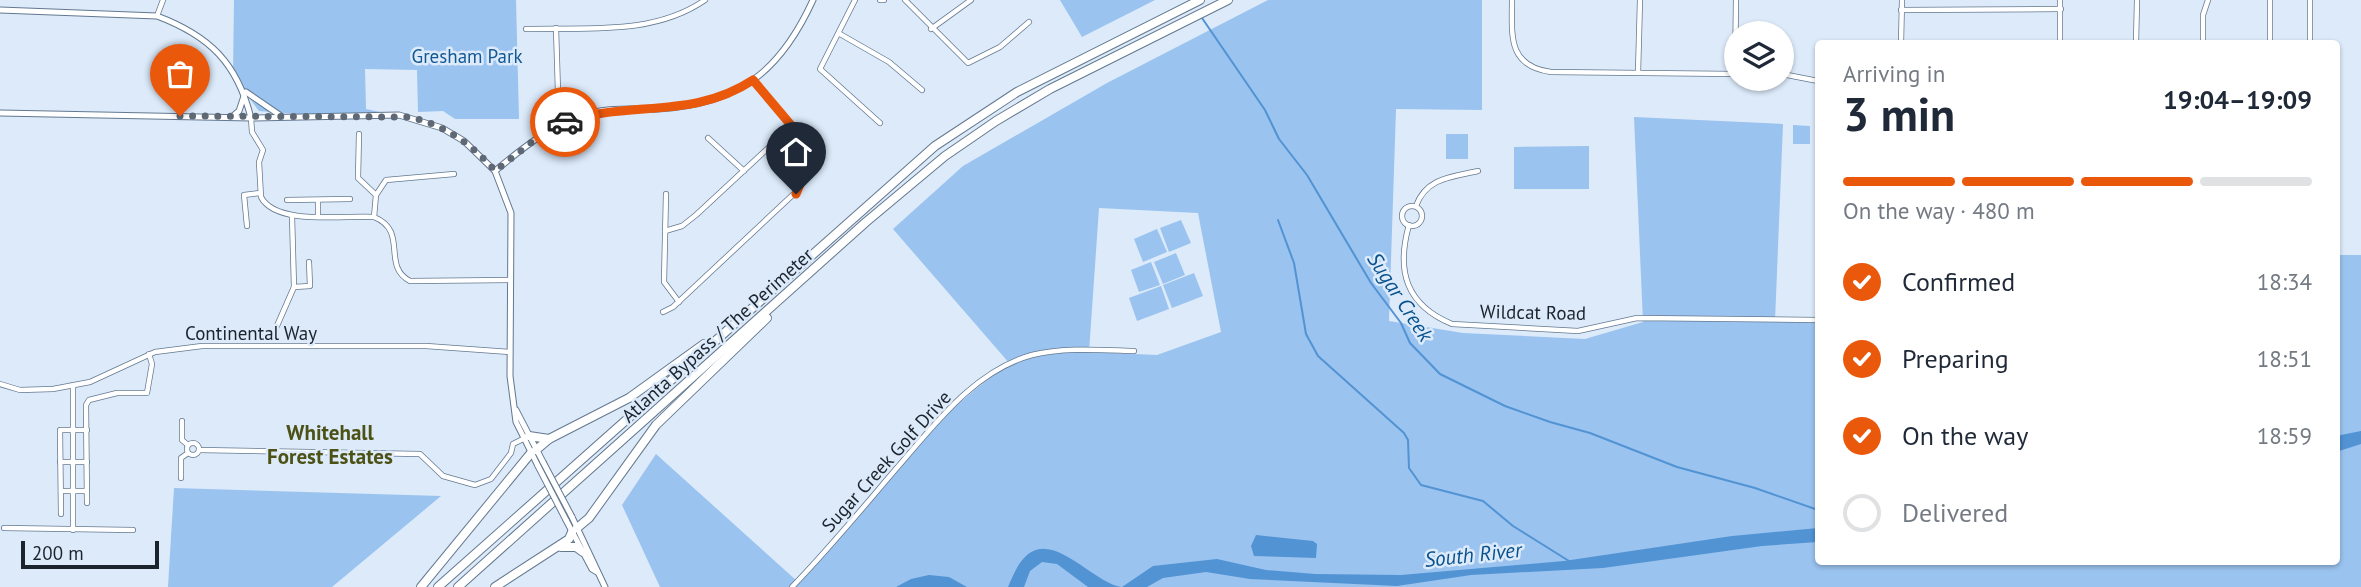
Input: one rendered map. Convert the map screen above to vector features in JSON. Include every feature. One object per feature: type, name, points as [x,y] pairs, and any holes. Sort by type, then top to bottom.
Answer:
[{"type":"highway","name":"Atlanta Bypass / The Perimeter","points":[[438,587],[935,146],[1017,92],[1200,0]]},
{"type":"highway","name":"Atlanta Bypass / The Perimeter","points":[[458,587],[909,184],[961,144],[1017,108],[1228,0]]},
{"type":"highway","points":[[495,587],[569,539],[589,518],[656,425],[809,274]]},
{"type":"highway","points":[[421,587],[533,452],[549,439],[629,398],[737,319]]},
{"type":"highway","points":[[526,437],[549,439]]},
{"type":"highway","points":[[558,547],[572,546],[583,552]]},
{"type":"street","points":[[158,16],[163,0]]},
{"type":"street","points":[[526,29],[653,24],[686,12],[705,0]]},
{"type":"street","points":[[495,171],[559,124],[598,111],[695,105],[722,97],[753,80],[788,48],[813,0]]},
{"type":"street","points":[[855,0],[820,69],[880,124]]},
{"type":"street","points":[[905,0],[964,61],[972,63],[1011,40],[1029,22]]},
{"type":"street","points":[[931,29],[971,0]]},
{"type":"street","points":[[1512,0],[1514,46],[1524,62],[1533,68],[1551,72],[1724,74]]},
{"type":"street","points":[[1638,73],[1640,0]]},
{"type":"street","points":[[1736,0],[1736,21]]},
{"type":"street","points":[[1900,40],[1902,0]]},
{"type":"street","points":[[1975,0],[1975,9]]},
{"type":"street","points":[[2060,0],[2060,40]]},
{"type":"street","points":[[2136,40],[2137,0]]},
{"type":"street","points":[[2203,40],[2203,15],[2208,0]]},
{"type":"street","points":[[2270,0],[2270,40]]},
{"type":"street","points":[[2310,0],[2310,40]]},
{"type":"street","points":[[1901,10],[2061,9]]},
{"type":"street","points":[[0,10],[158,16],[198,35],[222,57],[244,89],[257,102],[283,117]]},
{"type":"street","points":[[556,28],[559,124]]},
{"type":"street","points":[[840,34],[890,62],[922,90]]},
{"type":"street","points":[[1794,76],[1815,80]]},
{"type":"street","points":[[663,312],[679,302],[798,190],[801,137],[753,80]]},
{"type":"street","points":[[231,117],[242,105],[244,89]]},
{"type":"street","points":[[244,89],[251,130],[263,150],[259,162],[260,193],[267,206],[292,216],[374,217],[390,227],[397,267],[406,279],[416,282],[510,280]]},
{"type":"street","points":[[0,113],[251,118],[398,115],[416,118],[464,141],[495,171],[511,213],[510,376],[516,410],[533,452],[605,587]]},
{"type":"street","points":[[665,231],[682,226],[793,125]]},
{"type":"street","points":[[359,134],[358,178],[376,195]]},
{"type":"street","points":[[708,138],[744,171]]},
{"type":"street","points":[[1416,206],[1428,185],[1440,179],[1478,171]]},
{"type":"street","points":[[374,217],[376,195],[386,180],[454,174]]},
{"type":"street","points":[[247,226],[244,195],[260,193]]},
{"type":"street","points":[[666,194],[664,282],[679,302]]},
{"type":"street","points":[[287,200],[350,199]]},
{"type":"street","points":[[318,200],[318,216]]},
{"type":"street","points":[[1416,206],[1422,212],[1422,218],[1416,225],[1409,225],[1403,218],[1403,212],[1408,207],[1416,206]]},
{"type":"street","points":[[276,328],[294,287],[292,216]]},
{"type":"street","name":"Wildcat Road","points":[[1409,225],[1404,261],[1411,294],[1437,318],[1452,324],[1578,331],[1637,318],[1815,320]]},
{"type":"street","points":[[294,287],[310,286],[309,262]]},
{"type":"street","name":"Continental Way","points":[[0,384],[20,390],[90,382],[149,354],[202,346],[426,346],[510,352]]},
{"type":"street","name":"Sugar Creek Golf Drive","points":[[792,587],[928,430],[964,394],[1003,368],[1030,356],[1058,352],[1134,351]]},
{"type":"street","points":[[87,503],[89,400],[117,393],[145,394],[149,389],[149,354]]},
{"type":"street","points":[[73,385],[73,530]]},
{"type":"street","points":[[182,421],[182,440],[188,445]]},
{"type":"street","points":[[61,514],[60,430],[87,430]]},
{"type":"street","points":[[199,450],[420,454],[453,481],[481,484],[491,480],[511,453],[513,443],[526,437]]},
{"type":"street","points":[[188,445],[195,443],[199,450]]},
{"type":"street","points":[[188,445],[188,453]]},
{"type":"street","points":[[181,478],[180,458],[188,453],[195,455],[199,450]]},
{"type":"street","points":[[60,462],[87,462]]},
{"type":"street","points":[[61,491],[87,491]]},
{"type":"street","points":[[4,528],[134,530]]},
{"type":"street","points":[[575,530],[583,552],[592,569],[597,572]]},
{"type":"green space","name":"Gresham Park","points":[[234,0],[516,0],[519,119],[455,119],[443,111],[418,112],[417,70],[365,69],[366,109],[385,113],[321,116],[259,111],[233,76]]},
{"type":"green space","points":[[1060,0],[1155,0],[1082,37]]},
{"type":"green space","points":[[1268,0],[1482,0],[1482,110],[1396,109],[1389,321],[1463,333],[1585,339],[1643,322],[1634,117],[1783,124],[1775,321],[1815,321],[1815,565],[2340,565],[2340,255],[2361,255],[2361,587],[660,587],[622,505],[656,454],[797,581],[923,437],[950,411],[1010,364],[893,229],[963,166],[1107,83]],"holes":[[[1099,208],[1198,213],[1221,332],[1157,355],[1089,352]]]},
{"type":"green space","points":[[1793,125],[1810,126],[1810,144],[1793,144]]},
{"type":"green space","points":[[1446,134],[1468,134],[1468,159],[1446,159]]},
{"type":"green space","points":[[1589,146],[1589,189],[1514,189],[1514,147]]},
{"type":"green space","points":[[1181,220],[1191,243],[1169,252],[1160,228]]},
{"type":"green space","points":[[1157,229],[1167,252],[1143,262],[1134,239]]},
{"type":"green space","points":[[1176,253],[1185,275],[1163,284],[1154,262]]},
{"type":"green space","points":[[1151,262],[1160,285],[1139,292],[1131,270]]},
{"type":"green space","points":[[1194,273],[1203,296],[1172,308],[1163,285]]},
{"type":"green space","points":[[1161,286],[1169,309],[1137,321],[1129,298]]},
{"type":"green space","points":[[174,488],[441,496],[332,587],[168,587]]},
{"type":"shaded area","points":[[2361,431],[2361,444],[2340,451],[2340,435]]},
{"type":"shaded area","name":"South River","points":[[1815,528],[1815,542],[1762,546],[1603,568],[1471,575],[1397,586],[1250,579],[1206,572],[1163,578],[1147,587],[1122,587],[1153,566],[1217,559],[1266,570],[1315,574],[1401,575],[1564,561],[1732,536]]},
{"type":"shaded area","points":[[1256,535],[1313,541],[1317,544],[1316,558],[1254,556],[1251,546]]},
{"type":"shaded area","points":[[1047,549],[1060,553],[1098,577],[1122,587],[1088,587],[1057,564],[1042,562],[1030,571],[1024,587],[1008,587],[1024,558],[1035,550]]},
{"type":"shaded area","points":[[929,575],[949,577],[967,587],[896,587],[911,579]]},
{"type":"waterway","name":"Sugar Creek","points":[[1202,18],[1265,110],[1279,139],[1307,175],[1371,283],[1401,323],[1410,343],[1440,374],[1505,406],[1590,433],[1677,467],[1755,488],[1815,509]]},
{"type":"waterway","points":[[1278,220],[1294,263],[1306,334],[1318,356],[1404,433],[1408,440],[1409,468],[1421,485],[1483,501],[1513,526],[1569,561]]},
{"type":"way so far","points":[[180,116],[251,118],[398,115],[416,118],[442,128],[464,141],[495,171],[551,127],[565,122]]},
{"type":"district","name":"Whitehall Forest Estates","points":[[330,445]]},
{"type":"route","points":[[565,122],[598,111],[695,105],[722,97],[753,80],[801,137],[801,182],[796,194]]}]
